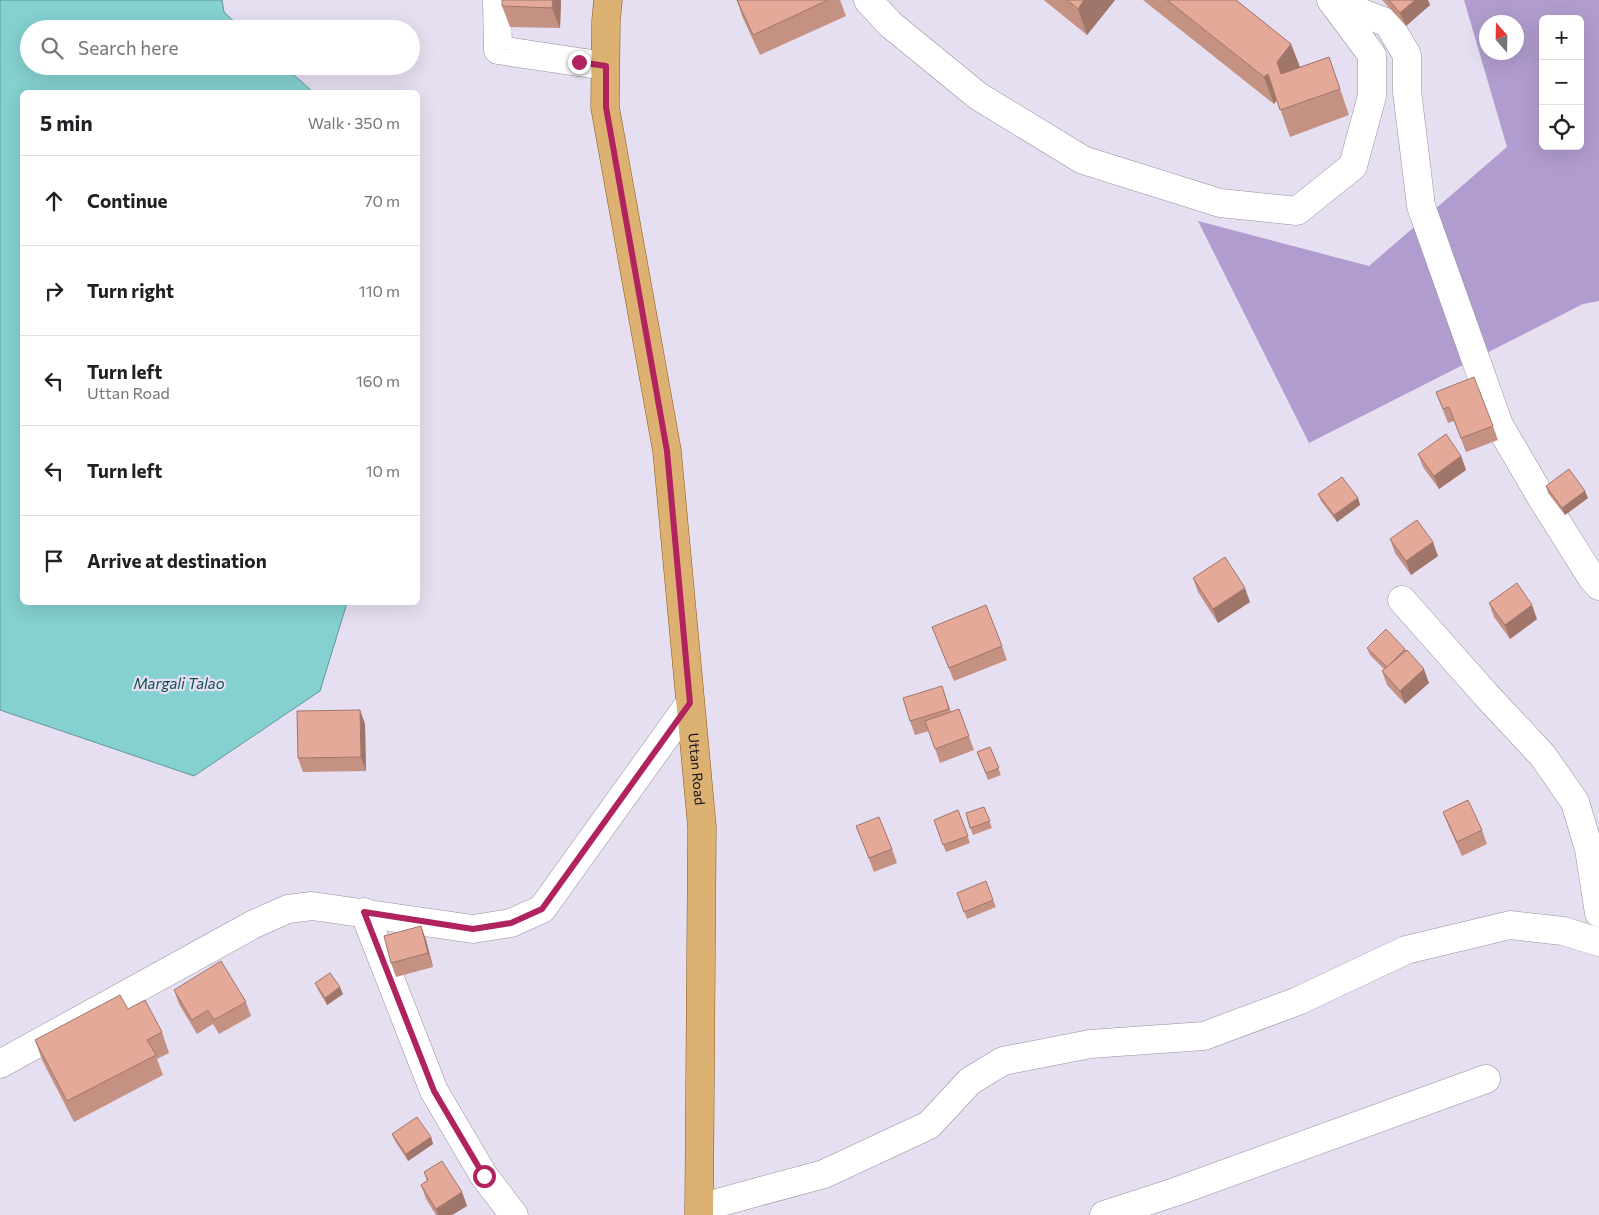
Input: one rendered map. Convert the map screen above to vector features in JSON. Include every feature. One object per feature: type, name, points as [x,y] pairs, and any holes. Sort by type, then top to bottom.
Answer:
[{"type":"main road","name":"Uttan Road","points":[[608,0],[606,21],[606,107],[667,451],[702,826],[699,1212]]},
{"type":"street","points":[[497,0],[498,50],[606,66]]},
{"type":"street","points":[[868,0],[890,24],[978,96],[1083,160],[1220,203],[1297,211],[1353,166],[1372,96],[1372,54],[1332,1]]},
{"type":"street","points":[[1332,1],[1388,23],[1407,54],[1407,90],[1421,206],[1499,424],[1541,497],[1599,586]]},
{"type":"street","points":[[1402,600],[1543,756],[1575,802],[1589,849],[1599,913]]},
{"type":"street","points":[[0,1064],[254,924],[288,909],[312,906],[473,929],[511,923],[542,909],[690,703]]},
{"type":"street","points":[[364,912],[434,1091],[484,1176],[514,1215]]},
{"type":"street","points":[[699,1212],[824,1174],[929,1125],[970,1081],[1003,1061],[1090,1044],[1204,1036],[1298,1001],[1406,950],[1510,925],[1563,931],[1599,942]]},
{"type":"street","points":[[1104,1215],[1175,1192],[1486,1078]]},
{"type":"shaded area","points":[[1464,0],[1599,0],[1599,301],[1583,304],[1309,443],[1198,221],[1369,266],[1507,147],[1482,60],[1524,60],[1524,15],[1479,15],[1479,51]]},
{"type":"water","name":"Margali Talao","points":[[0,0],[222,0],[224,12],[232,20],[20,20],[20,75],[294,75],[311,90],[20,90],[20,605],[346,605],[320,691],[194,776],[0,710]]},
{"type":"building","points":[[502,0],[553,0],[552,8],[502,6]]},
{"type":"building","points":[[737,0],[828,0],[753,35]]},
{"type":"building","points":[[1067,0],[1084,0],[1078,9]]},
{"type":"building","points":[[1167,0],[1236,0],[1291,44],[1277,62],[1281,74],[1329,57],[1340,89],[1280,110],[1268,74],[1264,77]]},
{"type":"building","points":[[1389,0],[1415,0],[1400,13]]},
{"type":"building","points":[[1474,377],[1493,426],[1461,438],[1449,407],[1443,409],[1436,392]]},
{"type":"building","points":[[1446,434],[1461,456],[1434,476],[1418,454]]},
{"type":"building","points":[[1569,469],[1585,491],[1562,508],[1546,486]]},
{"type":"building","points":[[1342,477],[1358,498],[1334,515],[1318,494]]},
{"type":"building","points":[[1417,520],[1433,542],[1406,561],[1390,539]]},
{"type":"building","points":[[1225,557],[1245,588],[1213,609],[1193,578]]},
{"type":"building","points":[[1517,583],[1532,605],[1505,625],[1489,603]]},
{"type":"building","points":[[986,605],[1002,646],[949,668],[932,627]]},
{"type":"building","points":[[1386,629],[1405,649],[1387,667],[1367,648]]},
{"type":"building","points":[[1407,650],[1424,669],[1400,691],[1382,671]]},
{"type":"building","points":[[942,686],[949,709],[910,721],[903,698]]},
{"type":"building","points":[[959,709],[969,736],[935,749],[925,721]]},
{"type":"building","points":[[360,710],[361,757],[298,758],[297,711]]},
{"type":"building","points":[[990,747],[999,768],[986,773],[977,752]]},
{"type":"building","points":[[1468,800],[1482,830],[1457,842],[1443,812]]},
{"type":"building","points":[[984,807],[990,821],[970,828],[966,813]]},
{"type":"building","points":[[958,810],[968,836],[943,845],[934,820]]},
{"type":"building","points":[[879,817],[892,849],[869,858],[856,826]]},
{"type":"building","points":[[986,881],[993,900],[964,912],[957,893]]},
{"type":"building","points":[[421,926],[428,953],[391,963],[384,936]]},
{"type":"building","points":[[221,961],[246,1002],[214,1020],[208,1010],[192,1020],[174,990]]},
{"type":"building","points":[[330,973],[340,987],[325,998],[315,983]]},
{"type":"building","points":[[120,995],[128,1009],[145,1000],[162,1032],[147,1040],[156,1055],[67,1101],[35,1040]]},
{"type":"building","points":[[417,1117],[431,1137],[406,1154],[392,1134]]},
{"type":"building","points":[[442,1161],[462,1192],[436,1209],[421,1185],[428,1180],[424,1172]]},
{"type":"route","points":[[484,1176],[434,1091],[364,912],[473,929],[511,923],[542,909],[690,703],[667,451],[606,107],[606,66],[579,62]]}]
